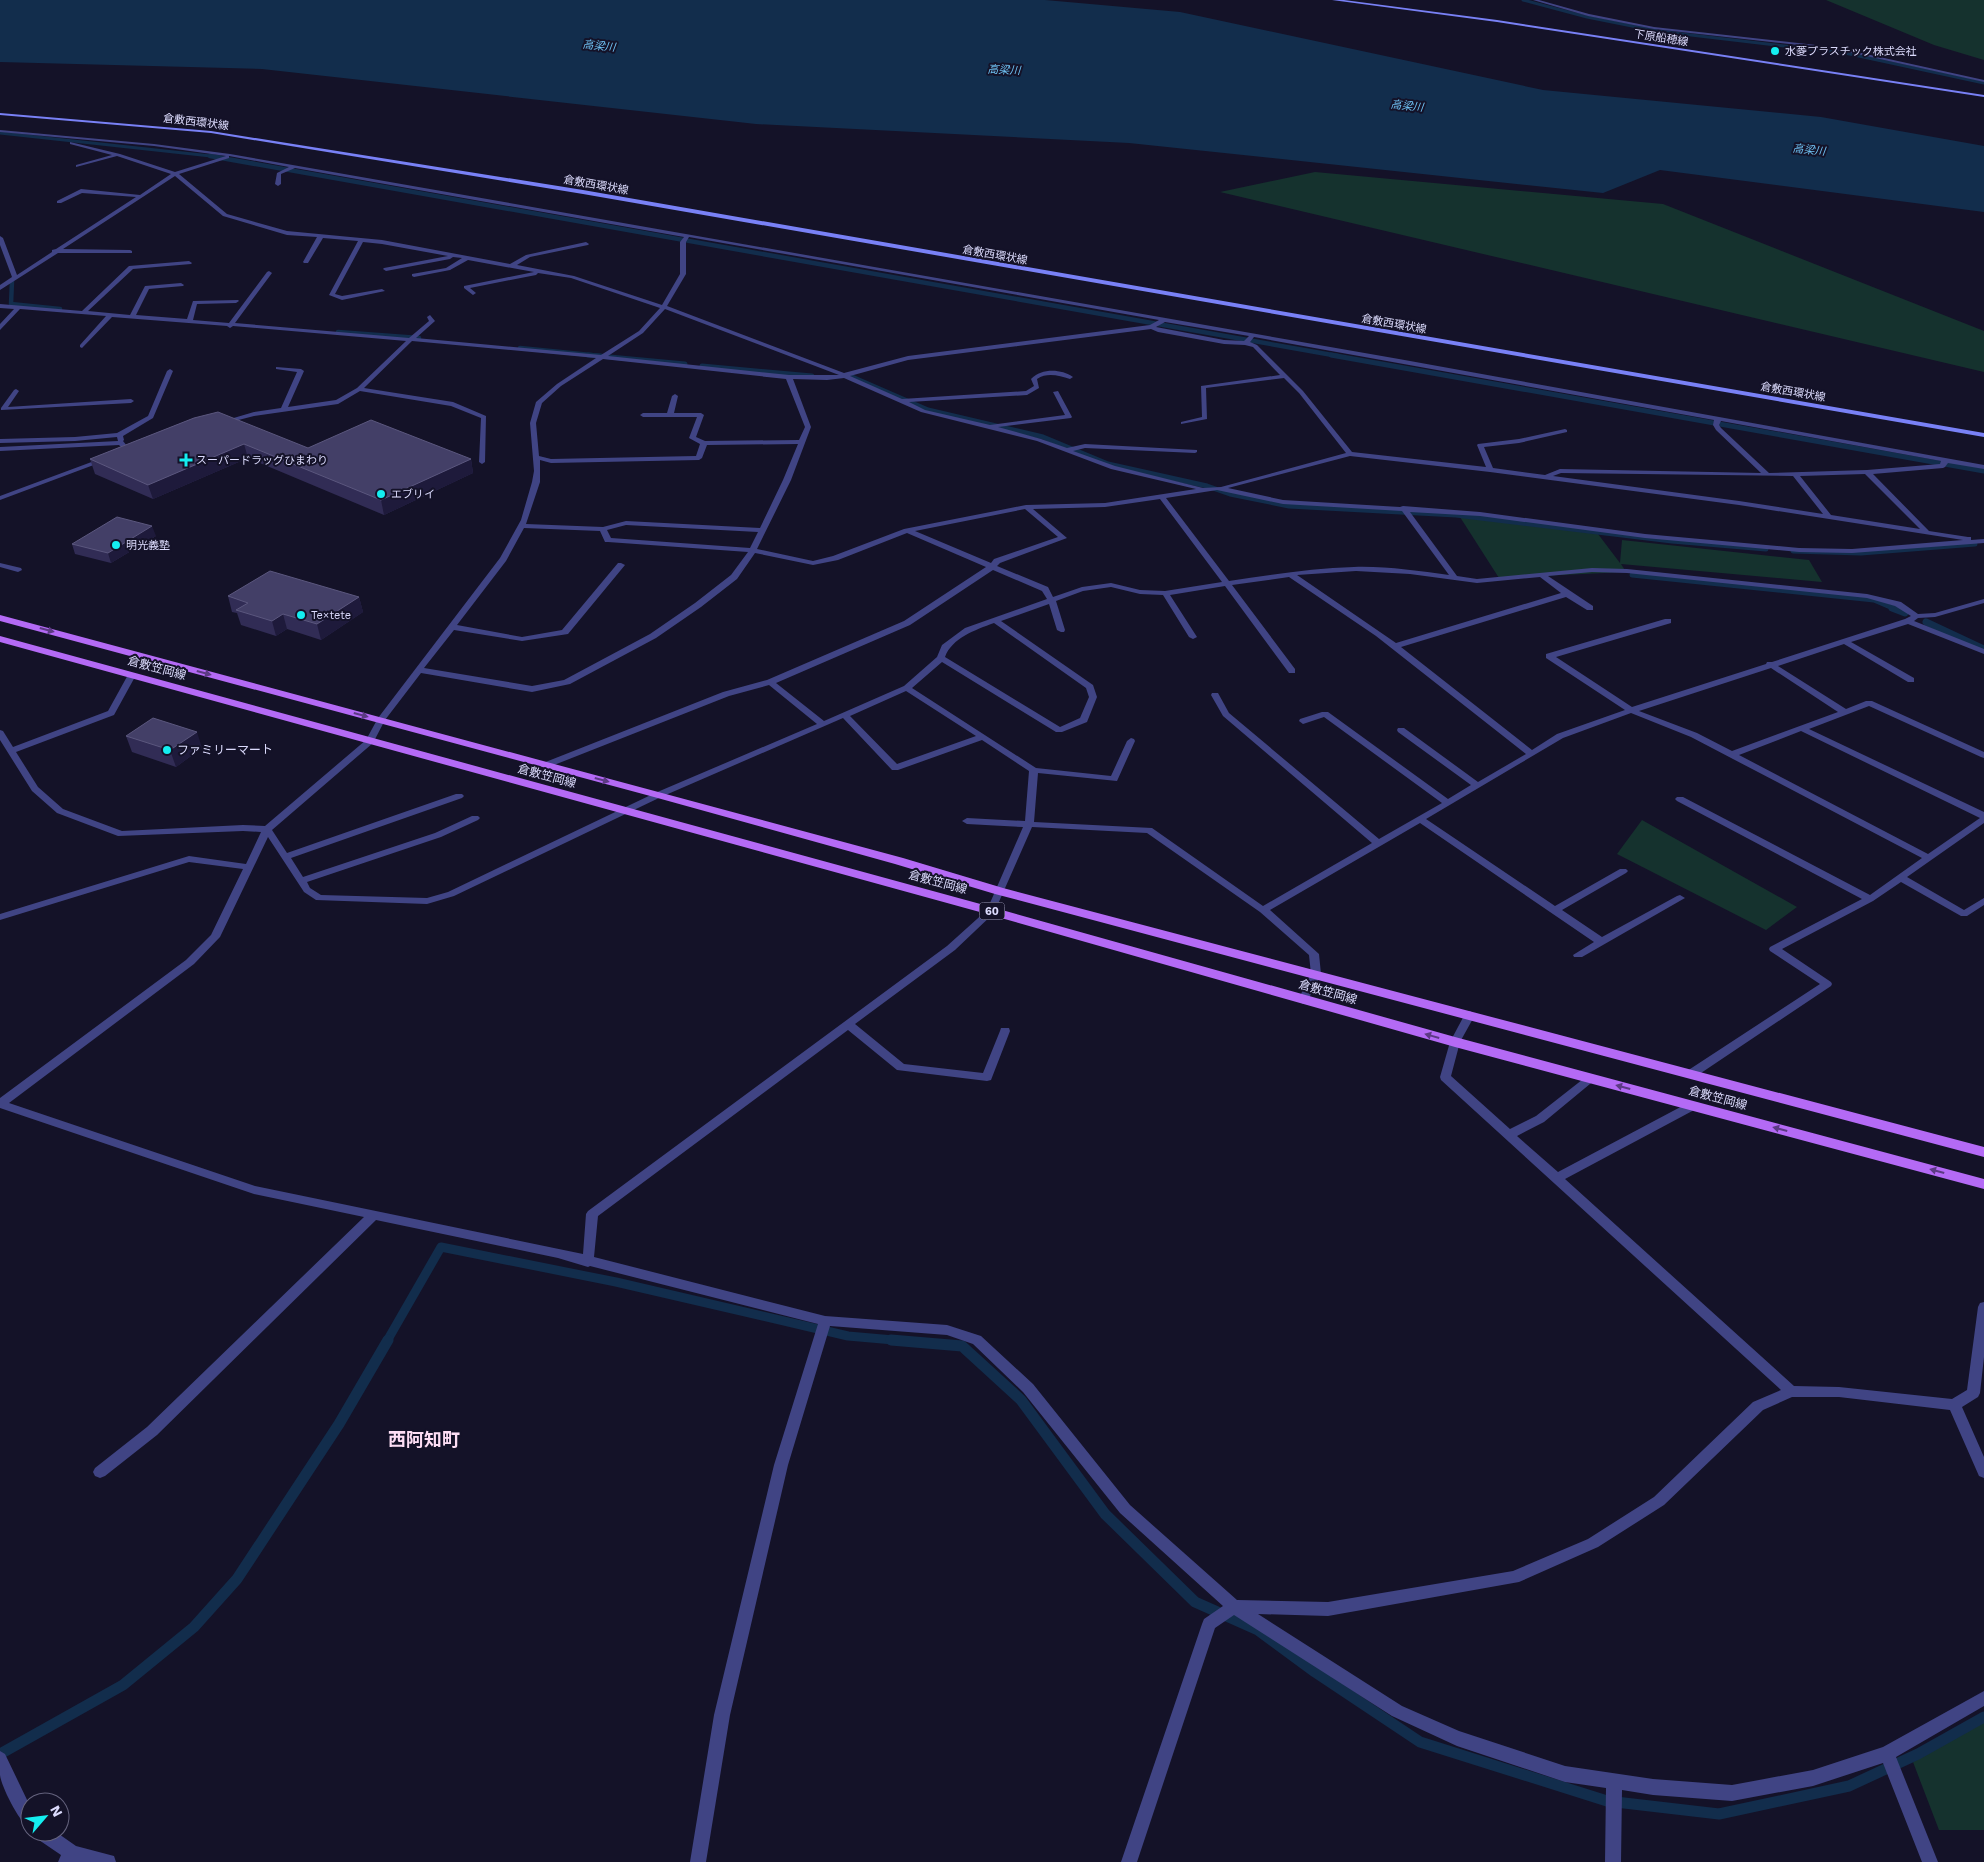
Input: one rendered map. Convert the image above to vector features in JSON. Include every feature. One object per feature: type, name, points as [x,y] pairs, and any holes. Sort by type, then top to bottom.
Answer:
[{"type":"main road","name":"下原船穂線","points":[[1334,0],[1524,26],[1984,96]]},
{"type":"main road","name":"倉敷西環状線","points":[[0,114],[210,132],[583,192],[1984,435]]},
{"type":"main road","name":"倉敷笠岡線","points":[[0,618],[658,794],[999,891],[1984,1152]]},
{"type":"main road","name":"倉敷笠岡線","points":[[0,639],[991,910],[1302,1000],[1984,1184]]},
{"type":"street","points":[[1535,0],[1588,15],[1654,28],[1857,52],[1984,81]]},
{"type":"street","points":[[0,131],[154,145],[226,157],[1717,421],[1944,463],[1984,467]]},
{"type":"street","points":[[54,137],[50,138],[69,141],[118,155],[175,174],[225,215],[287,232],[412,247],[572,277],[664,307],[752,339],[839,373],[923,411],[987,425],[1071,449],[1113,468],[1213,489],[1283,502],[1404,511],[1480,514],[1645,536],[1829,551],[1983,541]]},
{"type":"street","points":[[78,166],[118,155]]},
{"type":"street","points":[[0,288],[14,276],[175,174],[226,157]]},
{"type":"street","points":[[278,184],[279,173],[290,168]]},
{"type":"street","points":[[59,202],[81,192],[140,196]]},
{"type":"street","points":[[306,262],[321,236]]},
{"type":"street","points":[[0,238],[14,276]]},
{"type":"street","points":[[0,1104],[190,962],[214,937],[267,829],[370,741],[381,720],[503,559],[522,526],[533,498],[537,471],[533,423],[539,402],[559,385],[641,332],[664,307],[683,274],[685,239]]},
{"type":"street","points":[[361,240],[332,295],[342,298],[382,292]]},
{"type":"street","points":[[511,266],[528,256],[586,244]]},
{"type":"street","points":[[54,251],[130,252]]},
{"type":"street","points":[[386,268],[453,256]]},
{"type":"street","points":[[414,275],[448,269],[467,258]]},
{"type":"street","points":[[84,312],[131,267],[189,263]]},
{"type":"street","points":[[473,293],[466,288],[542,272]]},
{"type":"street","points":[[231,324],[269,274]]},
{"type":"street","points":[[132,317],[147,287],[181,285]]},
{"type":"street","points":[[189,322],[195,302],[236,301]]},
{"type":"street","points":[[0,306],[411,338],[604,356],[788,377],[827,378],[843,376],[908,358],[1159,323]]},
{"type":"street","points":[[0,328],[18,308]]},
{"type":"street","points":[[82,346],[110,315]]},
{"type":"street","points":[[215,424],[254,414],[338,402],[359,389],[411,338],[432,321],[430,316]]},
{"type":"street","points":[[1159,323],[1158,330],[1224,342],[1249,339]]},
{"type":"street","points":[[1249,339],[1301,392],[1350,454]]},
{"type":"street","points":[[278,368],[301,370],[283,410]]},
{"type":"street","points":[[0,441],[75,439],[119,435],[150,417],[170,371]]},
{"type":"street","points":[[902,400],[1027,392],[1037,387],[1034,379],[1037,375],[1055,372],[1070,377]]},
{"type":"street","points":[[1183,423],[1205,418],[1203,387],[1286,376]]},
{"type":"street","points":[[419,670],[532,689],[567,682],[653,636],[734,577],[753,550],[763,530],[787,480],[808,427],[788,377]]},
{"type":"street","points":[[359,389],[453,404],[484,417],[482,462]]},
{"type":"street","points":[[16,391],[3,408],[131,401]]},
{"type":"street","points":[[987,425],[1069,417],[1056,392]]},
{"type":"street","points":[[670,415],[675,396]]},
{"type":"street","points":[[0,402],[8,402]]},
{"type":"street","points":[[643,415],[701,415],[692,438],[704,443],[802,442]]},
{"type":"street","points":[[1717,421],[1718,429],[1766,475]]},
{"type":"street","points":[[75,439],[84,429]]},
{"type":"street","points":[[1490,470],[1480,445],[1518,442],[1565,431]]},
{"type":"street","points":[[119,435],[128,451]]},
{"type":"street","points":[[0,449],[122,443]]},
{"type":"street","points":[[535,457],[551,461],[699,458],[704,443]]},
{"type":"street","points":[[1071,449],[1085,446],[1195,452]]},
{"type":"street","points":[[119,454],[138,448]]},
{"type":"street","points":[[603,529],[608,540],[753,550],[813,563],[835,558],[907,531],[1026,507],[1105,505],[1213,489],[1350,454],[1547,476],[1983,541]]},
{"type":"street","points":[[0,498],[110,458]]},
{"type":"street","points":[[1547,476],[1560,471],[1766,475],[1867,472],[1944,463]]},
{"type":"street","points":[[1867,472],[1926,531]]},
{"type":"street","points":[[1795,474],[1829,517]]},
{"type":"street","points":[[1162,497],[1292,671]]},
{"type":"street","points":[[546,765],[726,694],[770,682],[907,623],[993,566],[997,561],[1063,538],[1026,507]]},
{"type":"street","points":[[1404,511],[1455,578]]},
{"type":"street","points":[[522,526],[603,529],[626,523],[763,530]]},
{"type":"street","points":[[907,531],[1045,589],[1051,599],[1061,630]]},
{"type":"street","points":[[0,565],[18,570]]},
{"type":"street","points":[[452,627],[522,639],[565,632],[621,565]]},
{"type":"street","points":[[267,829],[307,890],[319,898],[427,901],[451,894],[658,794],[907,688],[941,658],[945,646],[968,630],[1082,589],[1111,585],[1140,592],[1165,593],[1290,574],[1356,570],[1410,572],[1485,581],[1592,570],[1627,571],[1867,596],[1898,604],[1912,618],[1984,652]]},
{"type":"street","points":[[1290,574],[1334,602],[1395,646],[1532,754]]},
{"type":"street","points":[[1540,574],[1590,608]]},
{"type":"street","points":[[1165,593],[1193,638]]},
{"type":"street","points":[[1395,646],[1567,594]]},
{"type":"street","points":[[1263,910],[1478,786],[1560,736],[1770,664],[1912,618],[1935,615],[1984,601]]},
{"type":"street","points":[[941,658],[1059,730],[1084,720],[1093,697],[1090,687],[994,620]]},
{"type":"street","points":[[1668,620],[1549,656],[1632,711],[1694,735],[1929,858]]},
{"type":"street","points":[[1844,641],[1911,680]]},
{"type":"street","points":[[1770,664],[1845,712]]},
{"type":"street","points":[[11,751],[111,713],[132,675]]},
{"type":"street","points":[[770,682],[823,724]]},
{"type":"street","points":[[907,688],[1034,770],[1114,779],[1131,741]]},
{"type":"street","points":[[1215,695],[1226,714],[1378,843]]},
{"type":"street","points":[[1731,755],[1869,704],[1984,755]]},
{"type":"street","points":[[1303,721],[1325,714],[1448,803]]},
{"type":"street","points":[[845,715],[895,768],[982,736]]},
{"type":"street","points":[[1801,728],[1984,816]]},
{"type":"street","points":[[1401,730],[1478,786]]},
{"type":"street","points":[[0,733],[35,789],[60,811],[121,834],[243,828],[267,829]]},
{"type":"street","points":[[588,1262],[592,1214],[952,948],[991,910],[1030,824],[1034,770]]},
{"type":"street","points":[[285,857],[459,796]]},
{"type":"street","points":[[1680,799],[1870,899]]},
{"type":"street","points":[[301,881],[438,835],[475,818]]},
{"type":"street","points":[[1420,819],[1602,942]]},
{"type":"street","points":[[1691,1074],[1827,984],[1774,949],[1870,899],[1984,820]]},
{"type":"street","points":[[967,821],[1149,830],[1263,910],[1314,954],[1316,974],[1302,1000]]},
{"type":"street","points":[[0,917],[189,860],[248,866]]},
{"type":"street","points":[[1555,910],[1623,871]]},
{"type":"street","points":[[1901,878],[1964,914],[1984,902]]},
{"type":"street","points":[[1578,955],[1680,898]]},
{"type":"street","points":[[1470,1015],[1455,1042],[1446,1077],[1791,1391]]},
{"type":"street","points":[[848,1024],[901,1067],[986,1078],[1005,1031]]},
{"type":"street","points":[[1509,1135],[1540,1119],[1591,1079]]},
{"type":"street","points":[[0,1104],[254,1190],[558,1253],[825,1321],[947,1330],[977,1340],[1028,1388],[1125,1509],[1234,1607],[1397,1711],[1456,1738],[1565,1774],[1653,1787],[1732,1793],[1813,1778],[1887,1754],[1984,1698]]},
{"type":"street","points":[[1557,1178],[1692,1106]]},
{"type":"street","points":[[100,1472],[152,1431],[374,1215]]},
{"type":"street","points":[[1129,1862],[1209,1624],[1234,1607],[1328,1609],[1514,1577],[1594,1543],[1659,1501],[1758,1406],[1791,1391],[1840,1392],[1954,1405],[1973,1393],[1984,1307]]},
{"type":"street","points":[[698,1862],[722,1716],[731,1677],[781,1465],[825,1321]]},
{"type":"street","points":[[1954,1405],[1984,1472]]},
{"type":"street","points":[[1887,1754],[1930,1862]]},
{"type":"street","points":[[1,1763],[20,1804]]},
{"type":"street","points":[[1613,1862],[1614,1782]]},
{"type":"street","points":[[53,1842],[69,1857],[108,1862]]},
{"type":"green space","points":[[1826,0],[1984,0],[1984,60],[1934,45]]},
{"type":"green space","points":[[1315,172],[1663,204],[1984,331],[1984,372],[1220,192]]},
{"type":"green space","points":[[1460,517],[1598,534],[1620,563],[1622,540],[1809,560],[1822,582],[1621,564],[1626,572],[1499,578]]},
{"type":"green space","points":[[1642,820],[1797,907],[1766,930],[1617,854]]},
{"type":"green space","points":[[1984,1717],[1984,1830],[1939,1830],[1913,1762]]},
{"type":"water","name":"高梁川","points":[[0,0],[1045,0],[1180,12],[1543,90],[1821,117],[1984,146],[1984,212],[1660,170],[1603,193],[1129,143],[756,124],[262,69],[0,62]]},
{"type":"building","points":[[218,412],[308,448],[371,420],[471,459],[381,500],[244,444],[148,485],[90,459],[194,418]]},
{"type":"building","points":[[117,517],[152,526],[108,553],[72,544]]},
{"type":"building","points":[[270,571],[359,597],[317,624],[283,614],[272,621],[236,610],[248,603],[228,596]]},
{"type":"building","points":[[153,718],[197,732],[170,750],[126,736]]},
{"type":"waterway","points":[[1523,0],[1587,17],[1657,31],[1845,53],[1984,83]]},
{"type":"waterway","points":[[0,133],[220,157]]},
{"type":"waterway","points":[[210,156],[1338,356]]},
{"type":"waterway","points":[[12,281],[11,304],[60,309]]},
{"type":"waterway","points":[[338,332],[419,338]]},
{"type":"waterway","points":[[520,348],[601,356]]},
{"type":"waterway","points":[[588,355],[685,364]]},
{"type":"waterway","points":[[1331,355],[1984,471]]},
{"type":"waterway","points":[[702,366],[812,376]]},
{"type":"waterway","points":[[852,377],[928,410],[1043,437],[1108,464],[1207,486],[1230,494],[1289,506],[1456,515],[1672,541],[1766,549]]},
{"type":"waterway","points":[[1793,551],[1861,553],[1975,544]]},
{"type":"waterway","points":[[1632,575],[1874,600],[1895,609]]},
{"type":"waterway","points":[[1892,608],[1905,613]]},
{"type":"waterway","points":[[1926,622],[1984,649]]},
{"type":"waterway","points":[[387,1341],[441,1247],[616,1282],[848,1336],[905,1341]]},
{"type":"waterway","points":[[0,1754],[123,1685],[194,1627],[237,1579],[339,1424],[388,1340]]},
{"type":"waterway","points":[[891,1340],[962,1346],[1021,1400],[1105,1514],[1195,1602],[1258,1630],[1315,1672],[1420,1742],[1607,1801],[1719,1814],[1849,1786],[1918,1754],[1984,1717]]},
{"type":"place","name":"水菱プラスチック株式会社","points":[[1775,51]]},
{"type":"place","name":"スーパードラッグひまわり","points":[[186,460]]},
{"type":"place","name":"エブリイ","points":[[381,494]]},
{"type":"place","name":"明光義塾","points":[[116,545]]},
{"type":"place","name":"Te×tete","points":[[301,615]]},
{"type":"place","name":"ファミリーマート","points":[[167,750]]},
{"type":"district","name":"西阿知町","points":[[424,1439]]}]
